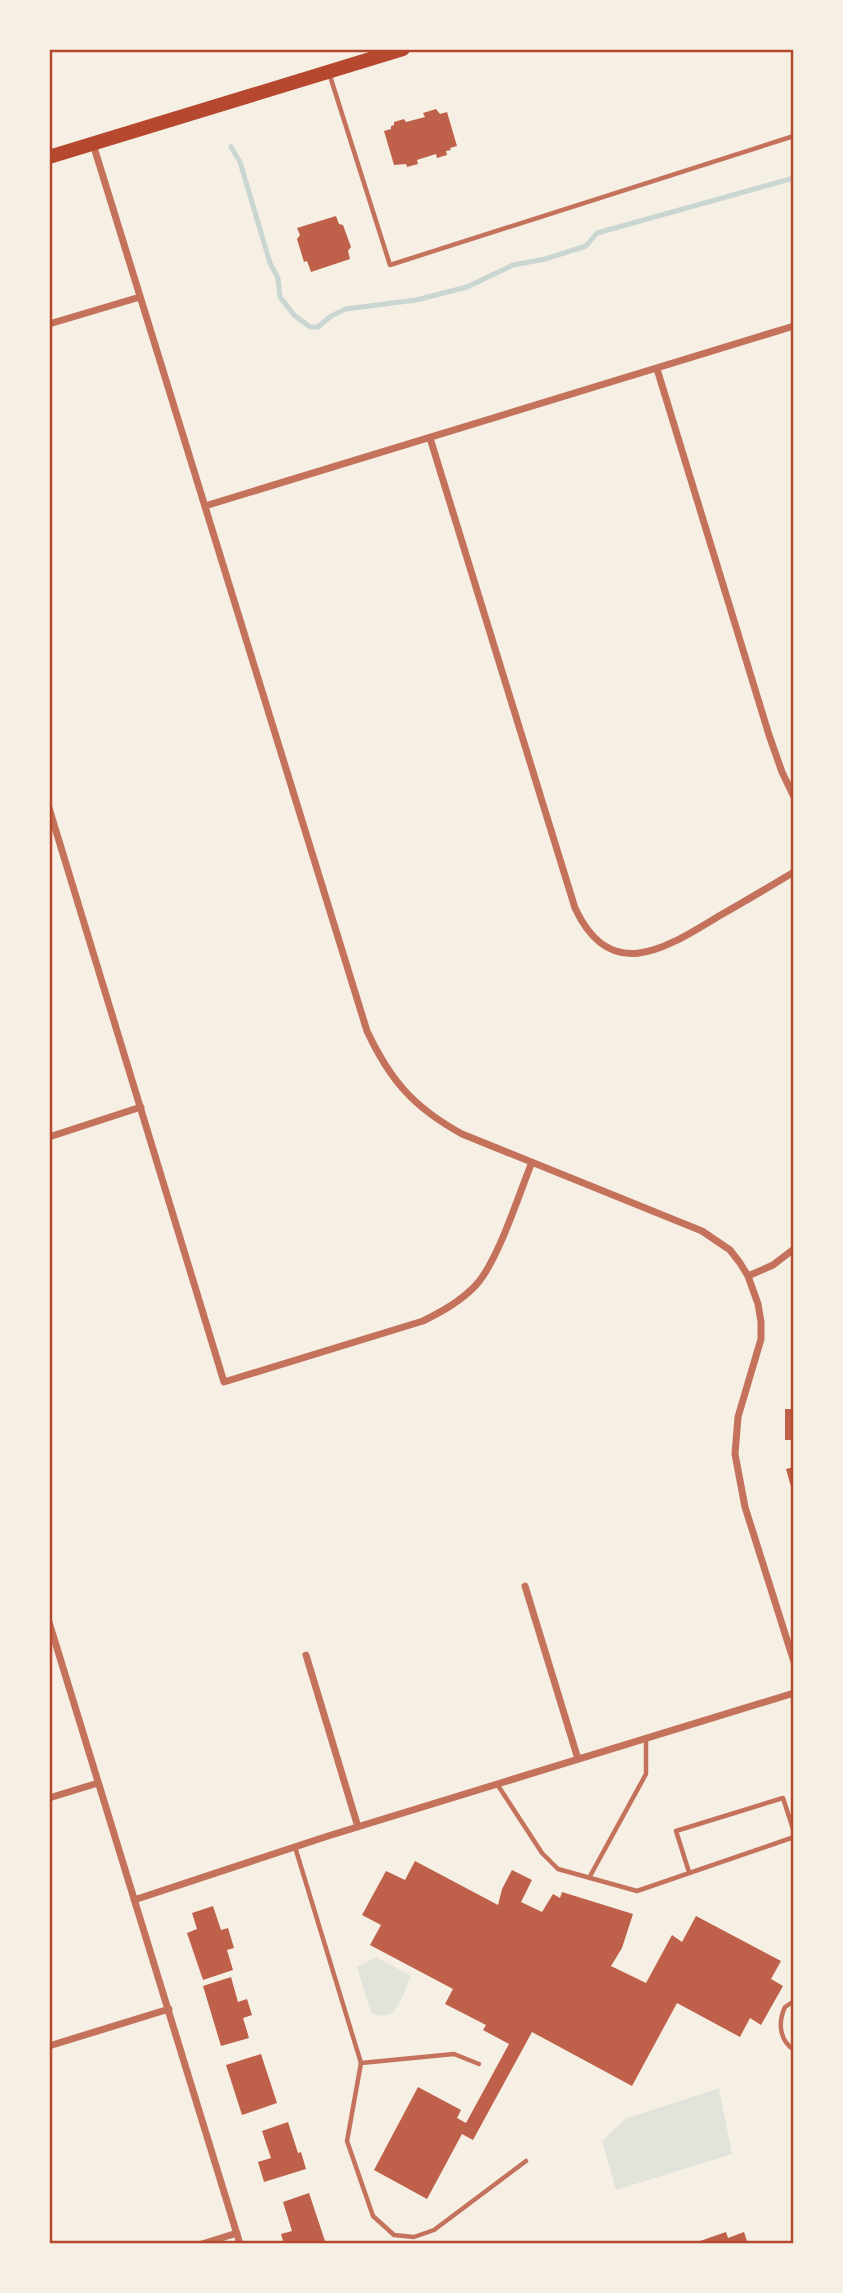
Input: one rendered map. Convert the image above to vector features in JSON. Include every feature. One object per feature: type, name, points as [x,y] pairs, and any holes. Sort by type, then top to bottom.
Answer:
[{"type":"main road","points":[[49,158],[403,49]]},
{"type":"street","points":[[93,144],[356,1002],[377,1054],[392,1077],[434,1119],[462,1134],[702,1231],[730,1250],[748,1276],[758,1304],[761,1339],[738,1418],[735,1454],[745,1507],[794,1662]]},
{"type":"street","points":[[49,324],[140,297]]},
{"type":"street","points":[[205,506],[794,326]]},
{"type":"street","points":[[657,369],[769,735],[794,797]]},
{"type":"street","points":[[430,438],[575,908],[589,933],[608,947],[630,953],[662,949],[794,872]]},
{"type":"street","points":[[49,808],[224,1382],[423,1321],[463,1298],[479,1282],[493,1259],[532,1162]]},
{"type":"street","points":[[49,1137],[141,1107]]},
{"type":"street","points":[[748,1276],[773,1265],[794,1249]]},
{"type":"street","points":[[525,1587],[578,1759]]},
{"type":"street","points":[[49,1622],[240,2244]]},
{"type":"street","points":[[306,1655],[358,1827]]},
{"type":"street","points":[[134,1900],[358,1827],[794,1693]]},
{"type":"street","points":[[49,1798],[98,1783]]},
{"type":"street","points":[[49,2046],[169,2009]]},
{"type":"street","points":[[202,2244],[237,2233]]},
{"type":"lane","points":[[329,72],[390,265],[794,136]]},
{"type":"lane","points":[[589,1878],[646,1774],[646,1738]]},
{"type":"lane","points":[[497,1784],[542,1853],[558,1869],[636,1891],[794,1837]]},
{"type":"lane","points":[[689,1872],[676,1831],[783,1798],[794,1832]]},
{"type":"lane","points":[[295,1847],[360,2063],[347,2141],[373,2216],[394,2235],[414,2237],[434,2230],[526,2161]]},
{"type":"lane","points":[[794,2001],[785,2007],[780,2023],[785,2041],[794,2050]]},
{"type":"lane","points":[[360,2063],[454,2054],[479,2064]]},
{"type":"shaded area","points":[[376,1957],[411,1976],[398,2006],[393,2012],[380,2016],[371,2013],[357,1967]]},
{"type":"shaded area","points":[[719,2088],[732,2154],[616,2190],[602,2141],[625,2119]]},
{"type":"building","points":[[436,109],[440,114],[447,112],[457,146],[446,151],[447,155],[437,158],[436,154],[417,160],[418,164],[407,167],[406,164],[394,165],[384,131],[391,129],[394,122],[425,117],[423,113]]},
{"type":"building","points":[[336,216],[339,224],[343,225],[351,247],[348,251],[350,259],[311,272],[307,261],[304,262],[297,239],[300,235],[297,228]]},
{"type":"building","points":[[785,1409],[794,1409],[794,1440],[785,1440]]},
{"type":"building","points":[[794,1467],[794,1489],[792,1490],[786,1469]]},
{"type":"building","points":[[415,1861],[498,1905],[502,1889],[512,1870],[532,1880],[521,1902],[542,1912],[553,1894],[560,1898],[562,1892],[633,1914],[622,1948],[611,1966],[646,1983],[672,1935],[682,1942],[696,1916],[781,1961],[771,1979],[783,1986],[761,2025],[750,2018],[740,2037],[677,2003],[632,2086],[532,2032],[473,2140],[462,2134],[427,2199],[374,2170],[418,2087],[461,2110],[457,2118],[466,2123],[509,2044],[483,2030],[486,2025],[445,2004],[453,1989],[370,1945],[381,1925],[362,1915],[386,1871],[405,1880]]},
{"type":"building","points":[[213,1906],[221,1930],[228,1928],[234,1948],[227,1950],[233,1970],[203,1980],[187,1933],[197,1929],[192,1913]]},
{"type":"building","points":[[231,1977],[238,2002],[247,1999],[252,2015],[243,2018],[249,2038],[221,2046],[203,1986]]},
{"type":"building","points":[[261,2054],[277,2103],[242,2115],[226,2065]]},
{"type":"building","points":[[288,2122],[306,2169],[264,2182],[258,2162],[271,2158],[262,2131]]},
{"type":"building","points":[[309,2193],[325,2241],[315,2244],[284,2244],[281,2234],[292,2231],[283,2202]]},
{"type":"building","points":[[726,2232],[728,2238],[744,2232],[748,2244],[701,2244],[700,2241]]},
{"type":"waterway","points":[[231,147],[240,162],[270,263],[278,278],[280,297],[294,315],[310,327],[318,327],[331,316],[346,309],[416,300],[467,287],[513,265],[545,259],[586,246],[597,233],[794,178]]}]
